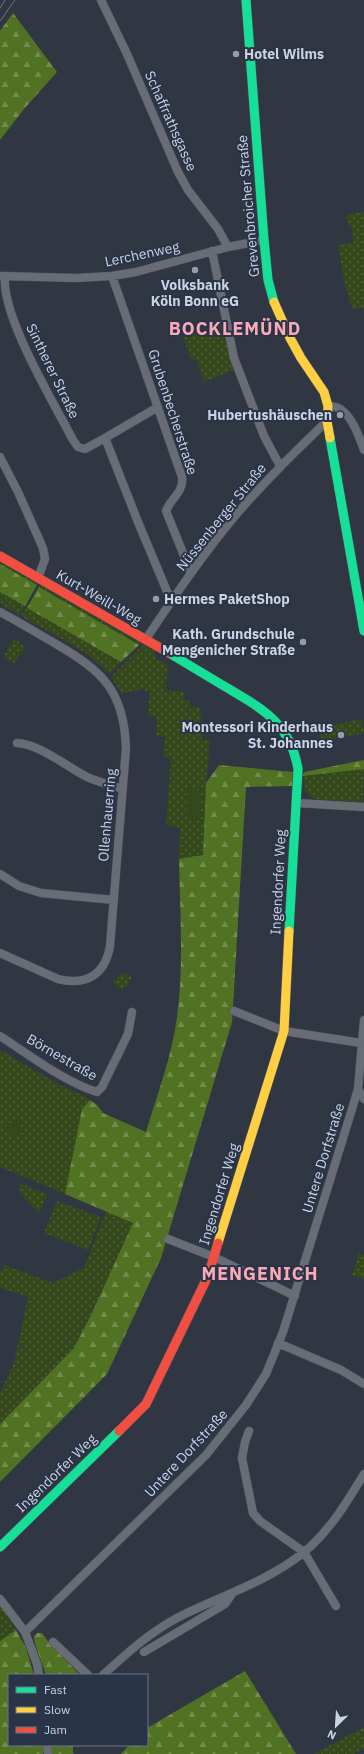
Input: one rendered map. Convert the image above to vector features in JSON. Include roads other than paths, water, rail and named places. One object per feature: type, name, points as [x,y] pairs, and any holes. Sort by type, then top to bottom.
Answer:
[{"type":"street","name":"Schaffrathsgasse","points":[[101,0],[127,54],[178,172],[188,190],[218,229],[228,247]]},
{"type":"street","name":"Grevenbroicher Straße","points":[[246,0],[268,280],[282,321],[301,358],[324,392],[328,406]]},
{"type":"street","name":"Lerchenweg","points":[[2,276],[76,278],[112,276],[136,272],[228,247],[264,240]]},
{"type":"street","points":[[212,251],[234,358],[264,436],[280,466]]},
{"type":"street","name":"Sintherer Straße","points":[[2,276],[16,325],[31,361],[78,447],[85,449],[158,407]]},
{"type":"street","name":"Grubenbecherstraße","points":[[112,276],[182,477],[183,484],[181,490],[166,511],[191,573]]},
{"type":"street","points":[[364,450],[356,430],[344,413],[339,408],[328,406],[327,421],[364,631]]},
{"type":"street","name":"Nüssenberger Straße","points":[[146,639],[191,573],[235,516],[280,466],[327,421]]},
{"type":"street","points":[[105,438],[171,601]]},
{"type":"street","points":[[0,457],[18,492],[43,548],[45,559],[38,578]]},
{"type":"street","name":"Kurt-Weill-Weg","points":[[0,556],[146,639],[262,710],[277,722],[289,739],[296,755],[298,769],[297,803]]},
{"type":"street","name":"Ollenhauerring","points":[[0,612],[82,659],[100,674],[110,687],[123,715],[126,729],[123,790],[108,957],[98,972],[91,977],[75,982],[58,979],[0,953]]},
{"type":"street","points":[[16,743],[26,743],[36,747],[87,777],[123,790]]},
{"type":"street","points":[[297,803],[364,807]]},
{"type":"street","name":"Ingendorfer Weg","points":[[0,1547],[146,1404],[208,1276],[284,1031],[297,803]]},
{"type":"street","points":[[0,874],[19,886],[41,893],[114,900]]},
{"type":"street","points":[[234,1011],[284,1031],[361,1043]]},
{"type":"street","name":"Börnestraße","points":[[0,1036],[54,1071],[90,1090],[97,1092],[102,1088],[128,1034],[132,1012]]},
{"type":"street","name":"Untere Dorfstraße","points":[[25,1632],[206,1455],[246,1405],[266,1374],[295,1296],[358,1089],[364,1020]]},
{"type":"street","points":[[358,1089],[364,1099]]},
{"type":"street","points":[[168,1239],[214,1257],[295,1296]]},
{"type":"street","points":[[278,1343],[341,1370],[364,1384]]},
{"type":"street","points":[[249,1431],[242,1458],[253,1512],[260,1521],[304,1552],[336,1606]]},
{"type":"street","points":[[104,1674],[139,1643],[158,1630],[192,1611],[276,1572],[304,1552],[337,1516],[364,1474]]},
{"type":"street","points":[[144,1652],[225,1604],[234,1592]]},
{"type":"street","points":[[0,1599],[25,1632],[37,1664],[39,1674]]},
{"type":"street","points":[[53,1642],[87,1674]]},
{"type":"tram line","points":[[0,8],[5,0]]},
{"type":"tram line","points":[[0,21],[15,0]]},
{"type":"place","name":"Hotel Wilms","points":[[236,54]]},
{"type":"place","name":"Volksbank Köln Bonn eG","points":[[195,270]]},
{"type":"place","name":"Hubertushäuschen","points":[[340,415]]},
{"type":"place","name":"Hermes PaketShop","points":[[156,599]]},
{"type":"place","name":"Kath. Grundschule Mengenicher Straße","points":[[303,642]]},
{"type":"place","name":"Montessori Kinderhaus St. Johannes","points":[[341,735]]},
{"type":"district","name":"BOCKLEMÜND","points":[[235,329]]},
{"type":"district","name":"MENGENICH","points":[[260,1274]]}]
